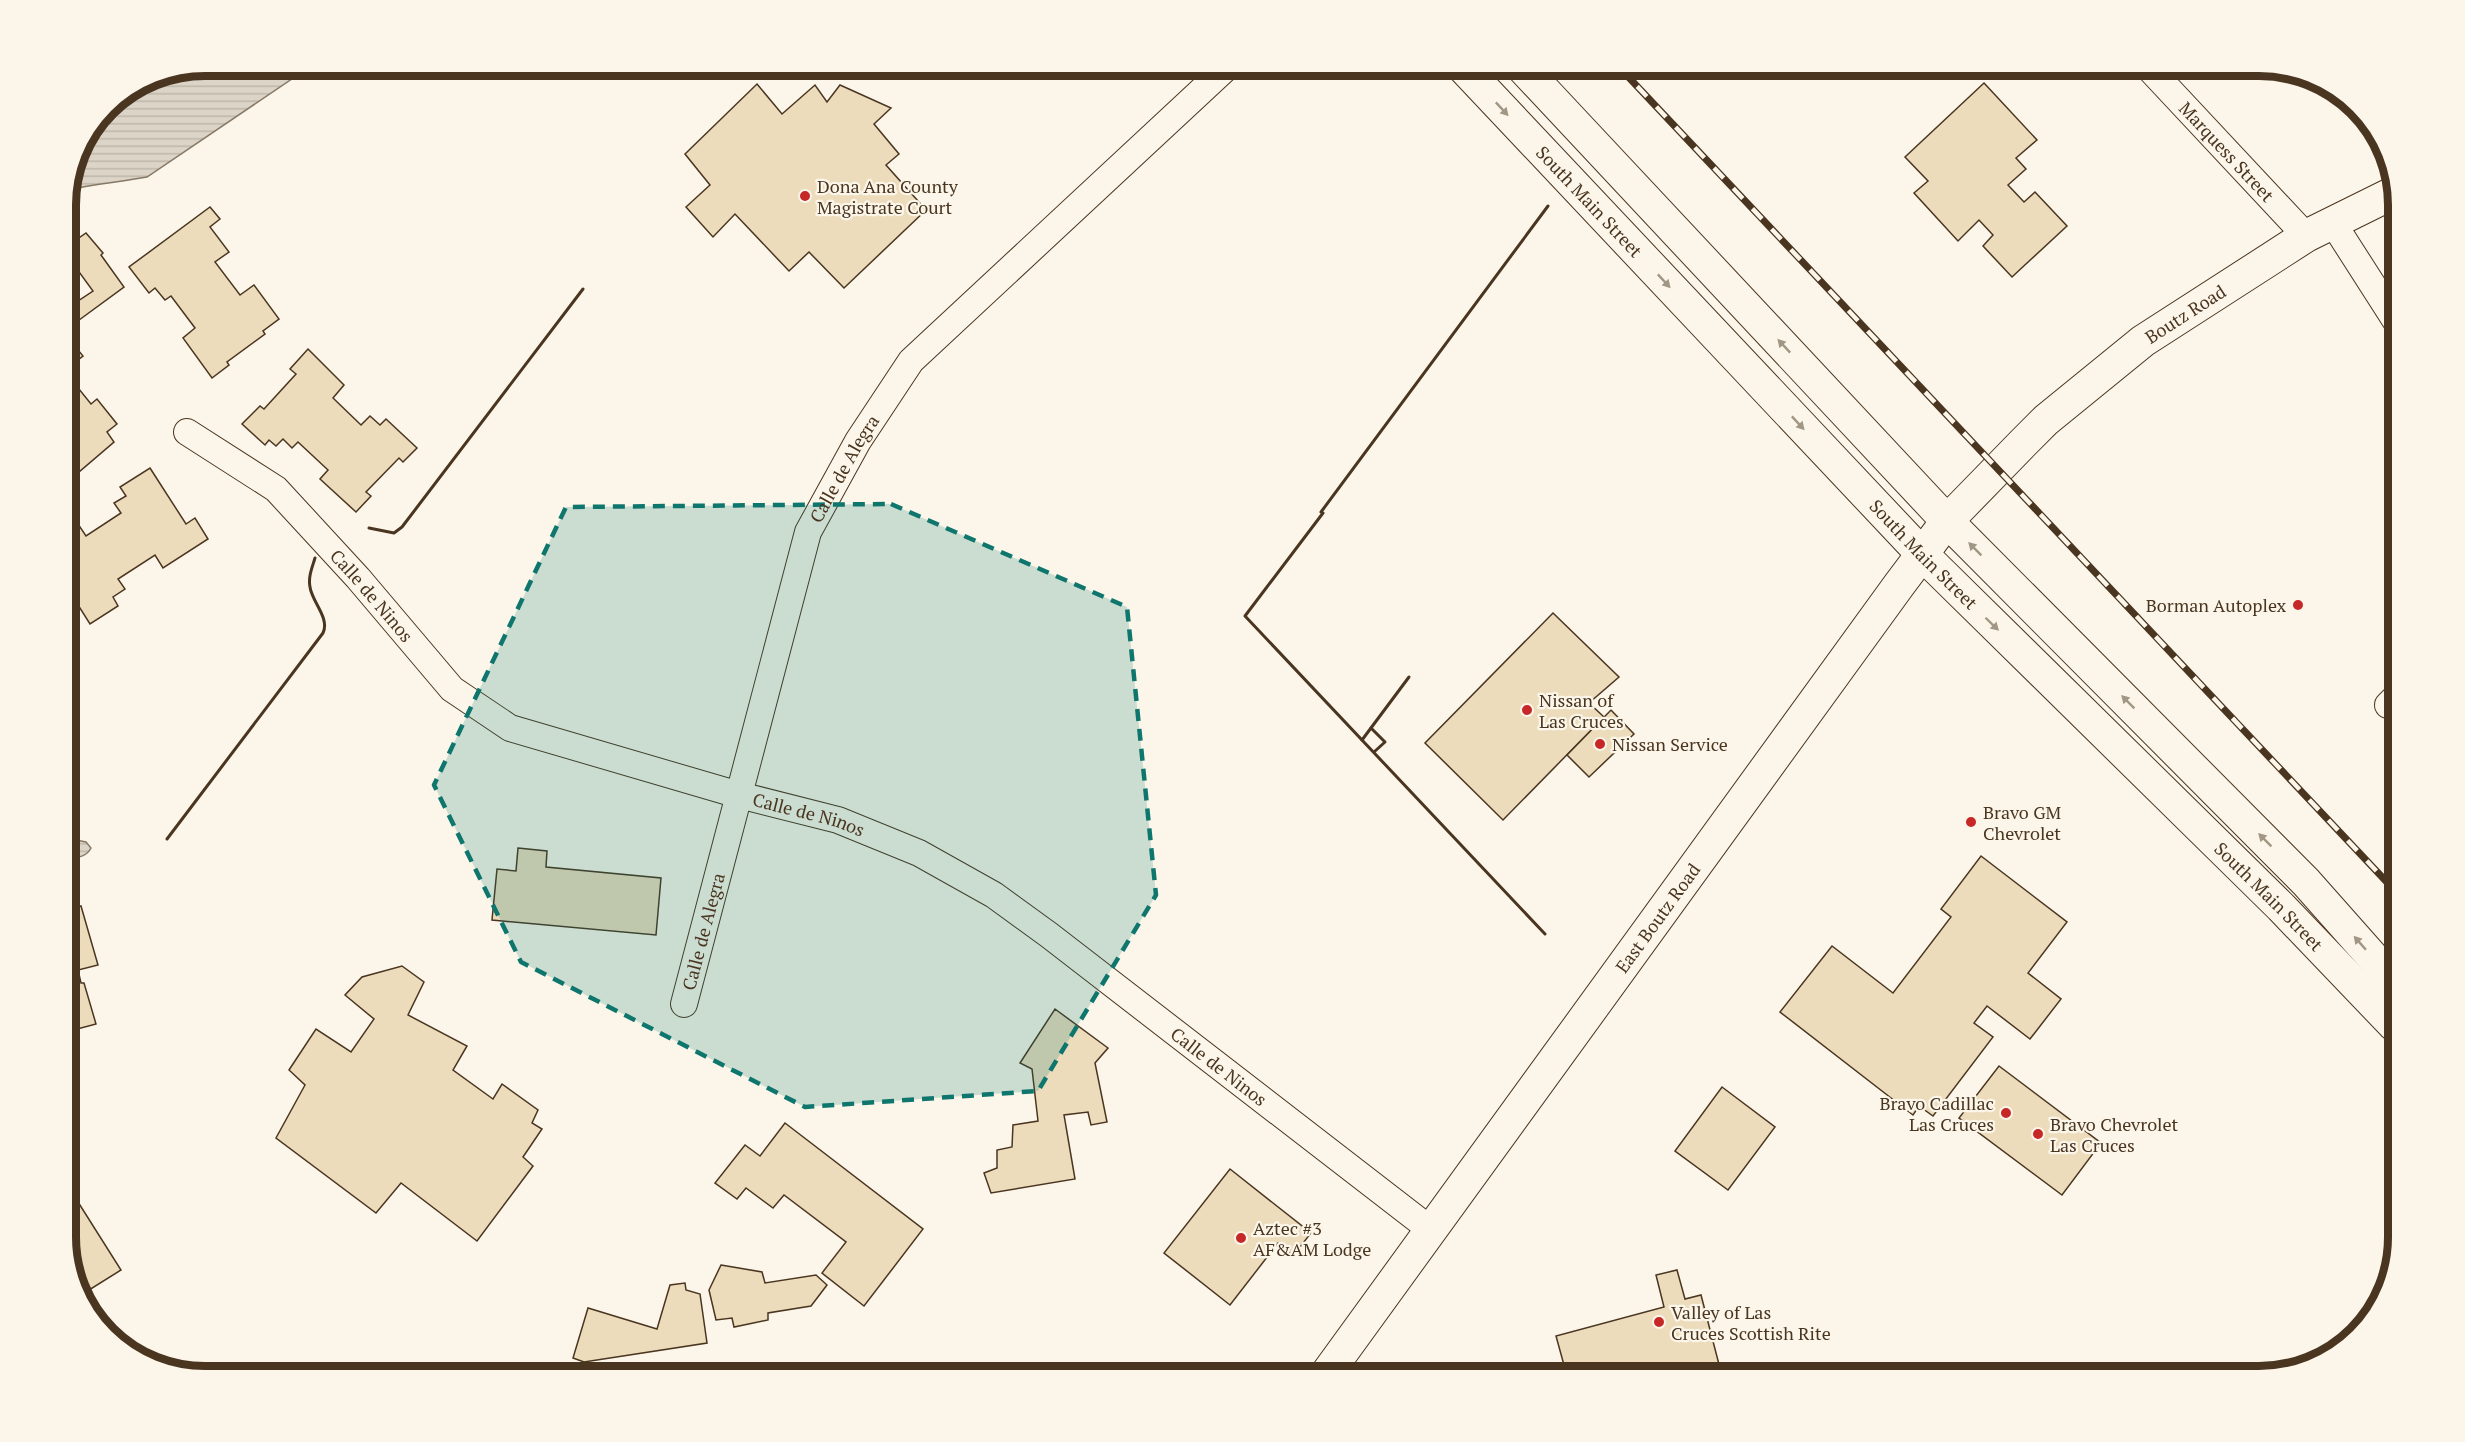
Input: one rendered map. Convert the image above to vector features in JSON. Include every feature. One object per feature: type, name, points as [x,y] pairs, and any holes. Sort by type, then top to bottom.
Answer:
[{"type":"main road","name":"South Main Street","points":[[1471,76],[1923,555],[2281,907],[2388,1019]]},
{"type":"main road","name":"South Main Street","points":[[1530,76],[1947,521],[2306,882],[2388,975]]},
{"type":"main road","name":"Boutz Road","points":[[1998,469],[2046,420],[2143,341],[2320,230],[2388,196]]},
{"type":"main road","name":"East Boutz Road","points":[[1332,1366],[1899,585],[1947,521],[1998,469]]},
{"type":"street","name":"Calle de Alegra","points":[[684,1004],[808,532],[858,441],[911,361],[1217,76]]},
{"type":"street","name":"Marquess Street","points":[[2158,76],[2320,230],[2388,313]]},
{"type":"street","name":"Calle de Ninos","points":[[188,432],[276,489],[358,578],[452,689],[510,728],[739,795],[838,820],[919,853],[994,895],[1431,1230]]},
{"type":"highlighted area","points":[[891,504],[1127,607],[1156,895],[1038,1091],[805,1107],[521,962],[434,785],[566,507]]},
{"type":"shaded area","points":[[205,76],[296,76],[147,177],[78,188],[86,156],[98,134],[120,108],[148,90],[180,79]]},
{"type":"shaded area","points":[[77,840],[86,842],[91,848],[84,855],[77,857]]},
{"type":"building","points":[[1984,83],[2037,140],[2016,158],[2026,169],[2008,185],[2024,202],[2035,192],[2067,226],[2012,277],[1983,246],[1993,235],[1979,220],[1958,241],[1914,193],[1928,181],[1905,157]]},
{"type":"building","name":"Dona Ana County Magistrate Court","points":[[757,84],[782,114],[815,85],[827,102],[840,85],[891,108],[874,124],[899,154],[886,165],[926,210],[844,288],[809,252],[789,271],[735,214],[713,237],[686,207],[710,185],[685,154]]},
{"type":"building","points":[[210,207],[220,219],[210,227],[229,252],[215,262],[240,295],[254,285],[279,319],[263,331],[265,334],[227,362],[229,365],[212,378],[183,338],[195,328],[171,296],[165,300],[155,288],[149,293],[129,267]]},
{"type":"building","points":[[86,233],[103,253],[101,255],[124,287],[77,322],[77,302],[93,291],[77,269],[77,239]]},
{"type":"building","points":[[77,349],[83,356],[77,361]]},
{"type":"building","points":[[308,349],[344,385],[333,398],[361,425],[370,416],[380,425],[386,419],[417,448],[403,462],[399,458],[366,492],[371,496],[356,512],[320,479],[328,470],[298,442],[292,448],[283,439],[276,446],[269,440],[265,445],[242,424],[260,406],[264,409],[296,374],[290,369]]},
{"type":"building","points":[[77,387],[91,404],[97,399],[117,424],[107,432],[114,442],[77,474]]},
{"type":"building","points":[[150,468],[186,524],[195,518],[208,539],[163,568],[155,555],[118,579],[125,589],[113,597],[118,606],[90,624],[77,603],[77,522],[86,536],[121,513],[114,503],[126,496],[120,487]]},
{"type":"building","name":"Nissan of Las Cruces","points":[[1553,613],[1619,677],[1589,703],[1604,717],[1503,820],[1425,743]]},
{"type":"building","name":"Nissan Service","points":[[1611,710],[1634,734],[1589,777],[1567,755]]},
{"type":"building","points":[[518,848],[547,851],[546,867],[661,878],[656,935],[492,920],[497,869],[516,871]]},
{"type":"building","points":[[1981,856],[2067,922],[2028,973],[2061,999],[2030,1039],[1987,1006],[1974,1023],[1993,1037],[1933,1116],[1919,1106],[1913,1115],[1780,1012],[1832,946],[1893,993],[1951,917],[1941,909]]},
{"type":"building","points":[[81,906],[98,965],[78,970],[96,1024],[77,1029],[77,907]]},
{"type":"building","points":[[402,966],[424,982],[408,1015],[467,1046],[453,1070],[493,1099],[502,1084],[538,1110],[532,1123],[542,1129],[523,1157],[533,1166],[477,1241],[401,1183],[376,1213],[276,1138],[305,1085],[289,1070],[316,1029],[351,1052],[374,1019],[345,995],[362,977]]},
{"type":"building","points":[[1055,1009],[1108,1048],[1095,1063],[1107,1122],[1091,1125],[1088,1112],[1064,1115],[1075,1179],[991,1193],[984,1173],[997,1168],[997,1150],[1012,1147],[1013,1125],[1038,1121],[1032,1069],[1020,1063]]},
{"type":"building","points":[[1999,1066],[2101,1143],[2062,1195],[1959,1118]]},
{"type":"building","points":[[1722,1087],[1775,1127],[1728,1190],[1675,1151]]},
{"type":"building","points":[[785,1123],[923,1229],[864,1306],[822,1273],[846,1242],[784,1195],[773,1208],[746,1188],[737,1199],[715,1183],[745,1145],[760,1156]]},
{"type":"building","name":"Aztec #3 AF&AM Lodge","points":[[1230,1169],[1311,1233],[1293,1256],[1278,1243],[1230,1305],[1164,1253]]},
{"type":"building","points":[[77,1200],[121,1270],[88,1290],[79,1262]]},
{"type":"building","points":[[721,1265],[762,1272],[765,1283],[816,1275],[827,1285],[811,1306],[768,1313],[768,1320],[734,1327],[732,1318],[716,1320],[709,1290]]},
{"type":"building","name":"Valley of Las Cruces Scottish Rite","points":[[1677,1270],[1685,1299],[1701,1295],[1719,1366],[1564,1366],[1556,1336],[1664,1307],[1656,1275]]},
{"type":"building","points":[[685,1283],[686,1290],[700,1294],[707,1343],[584,1362],[573,1358],[588,1308],[657,1329],[670,1285]]},
{"type":"railway","points":[[1627,76],[2388,883]]},
{"type":"wall","points":[[1545,934],[1245,616],[1548,206]]},
{"type":"wall","points":[[369,528],[394,533],[402,527],[583,289]]},
{"type":"wall","points":[[167,839],[323,633],[324,622],[311,593],[311,572],[315,558]]},
{"type":"wall","points":[[1362,740],[1409,677]]},
{"type":"wall","points":[[1371,728],[1385,742],[1374,752]]},
{"type":"place","name":"Dona Ana County Magistrate Court","points":[[805,196]]},
{"type":"place","name":"Borman Autoplex","points":[[2298,605]]},
{"type":"place","name":"Nissan of Las Cruces","points":[[1527,710]]},
{"type":"place","name":"Nissan Service","points":[[1600,744]]},
{"type":"place","name":"Bravo GM Chevrolet","points":[[1971,822]]},
{"type":"place","name":"Bravo Cadillac Las Cruces","points":[[2006,1113]]},
{"type":"place","name":"Bravo Chevrolet Las Cruces","points":[[2038,1134]]},
{"type":"place","name":"Aztec #3 AF&AM Lodge","points":[[1241,1238]]},
{"type":"place","name":"Valley of Las Cruces Scottish Rite","points":[[1659,1322]]}]
